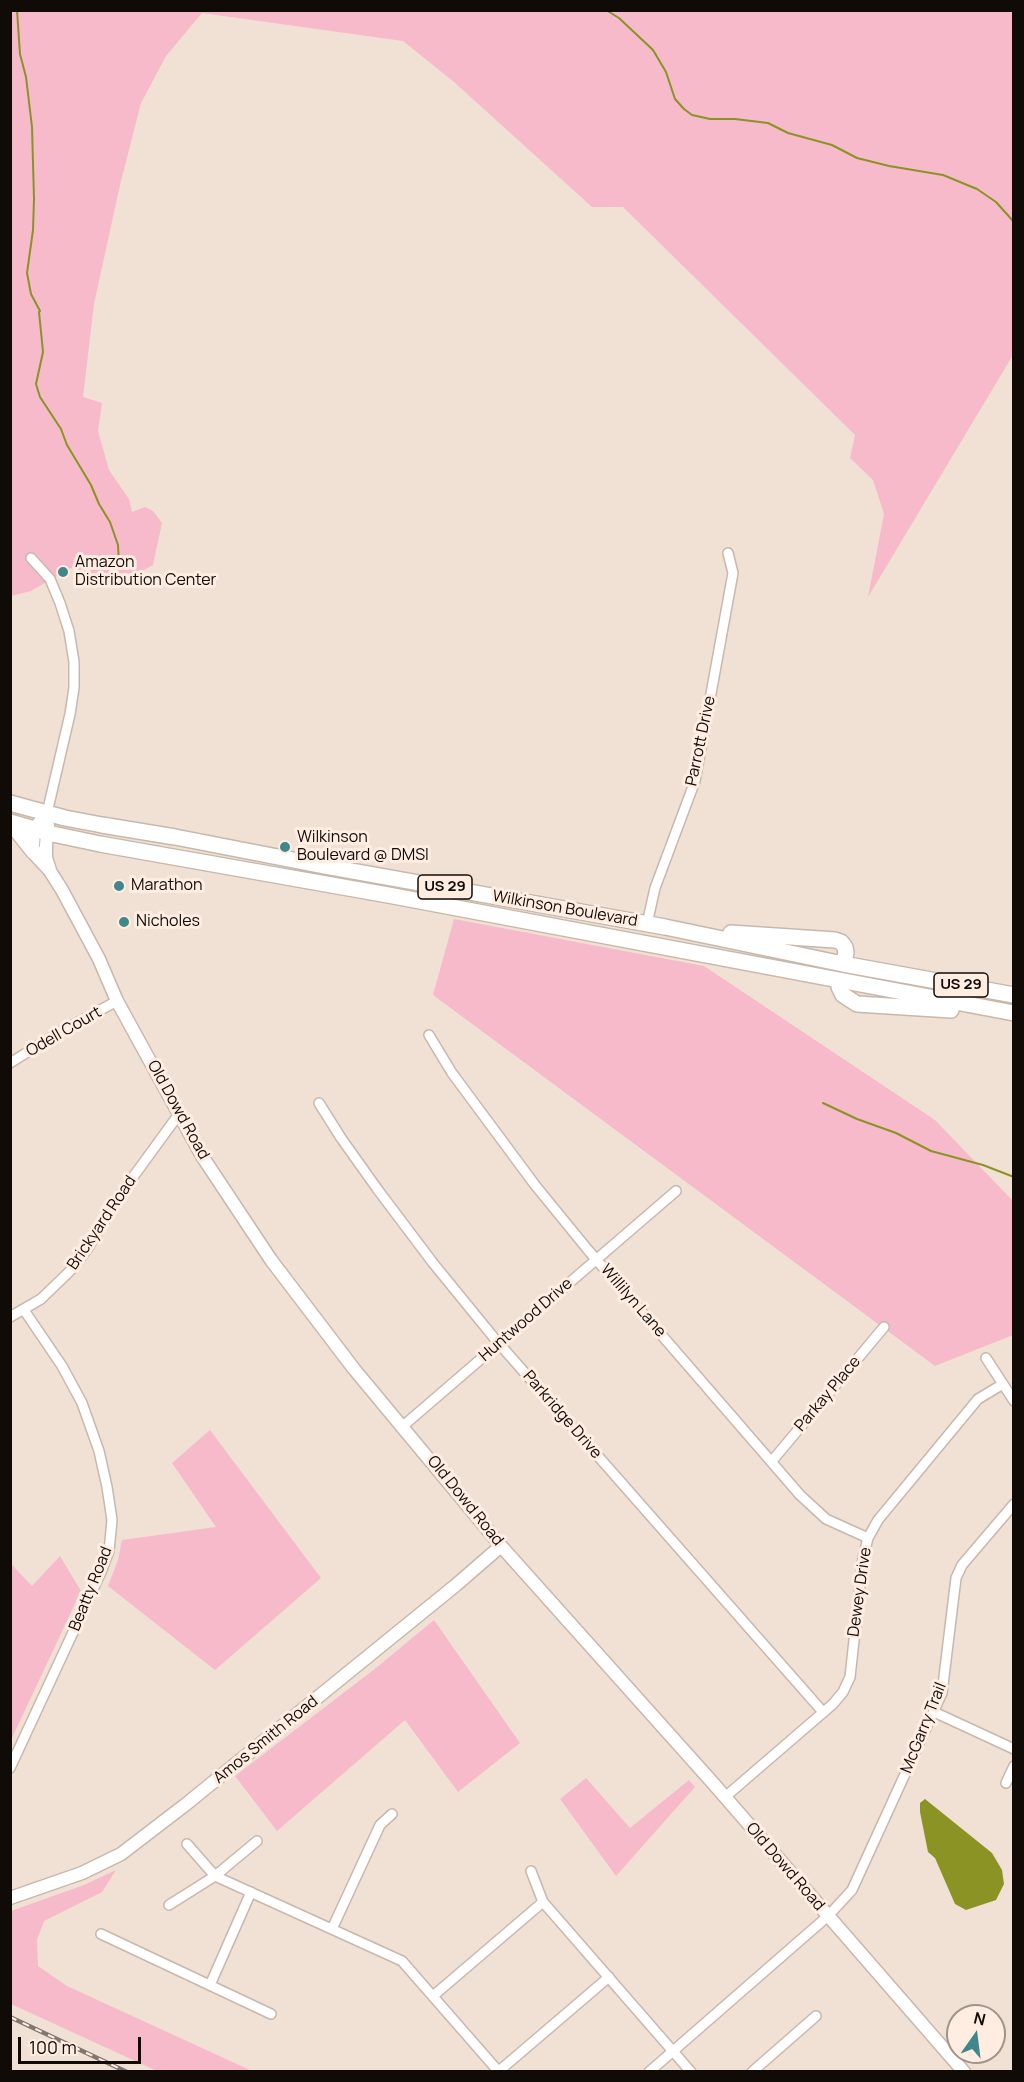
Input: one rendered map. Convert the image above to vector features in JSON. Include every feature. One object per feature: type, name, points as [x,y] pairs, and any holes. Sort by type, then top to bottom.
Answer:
[{"type":"main road","name":"Wilkinson Boulevard","points":[[10,803],[102,825],[665,927],[843,964],[1014,995]]},
{"type":"main road","name":"Wilkinson Boulevard","points":[[11,823],[100,844],[439,904],[840,981]]},
{"type":"main road","points":[[11,823],[34,852]]},
{"type":"main road","points":[[665,927],[835,940],[841,942],[845,947],[843,964]]},
{"type":"main road","points":[[840,981],[839,987],[843,995],[857,1004],[1014,1014]]},
{"type":"street","name":"Parrott Drive","points":[[647,924],[655,888],[695,781],[733,573],[728,553]]},
{"type":"street","points":[[32,558],[50,579],[60,603],[69,632],[74,662],[74,688],[70,714],[47,813],[33,847],[34,852]]},
{"type":"street","name":"Old Dowd Road","points":[[41,831],[46,844],[46,858],[50,871]]},
{"type":"street","name":"Old Dowd Road","points":[[34,852],[50,871],[86,933],[117,1001],[225,1192],[271,1260],[354,1370],[501,1546],[725,1797],[964,2072]]},
{"type":"street","points":[[840,981],[843,964]]},
{"type":"street","name":"Odell Court","points":[[10,1062],[117,1001]]},
{"type":"street","name":"Willilyn Lane","points":[[429,1035],[452,1073],[503,1144],[556,1211],[800,1495],[826,1519],[868,1538]]},
{"type":"street","name":"Parkridge Drive","points":[[320,1104],[341,1138],[399,1218],[499,1344],[823,1712]]},
{"type":"street","name":"Brickyard Road","points":[[10,1317],[48,1294],[71,1270],[136,1172],[179,1114]]},
{"type":"street","name":"Huntwood Drive","points":[[403,1426],[676,1191]]},
{"type":"street","name":"Beatty Road","points":[[10,1768],[101,1572],[109,1551],[112,1520],[99,1451],[82,1403],[62,1366],[24,1310]]},
{"type":"street","name":"Parkay Place","points":[[772,1461],[884,1327]]},
{"type":"street","points":[[987,1358],[1014,1401]]},
{"type":"street","name":"Dewey Drive","points":[[725,1797],[843,1692],[849,1677],[863,1558],[868,1538],[878,1520],[978,1399],[1003,1384]]},
{"type":"street","name":"McGarry Trail","points":[[649,2072],[828,1916],[852,1890],[934,1712],[944,1683],[956,1578],[962,1565],[1014,1504]]},
{"type":"street","name":"Amos Smith Road","points":[[10,1898],[82,1873],[121,1854],[456,1586],[501,1546]]},
{"type":"street","points":[[934,1712],[1014,1749]]},
{"type":"street","points":[[1006,1784],[1014,1766]]},
{"type":"street","points":[[332,1929],[380,1825],[392,1814]]},
{"type":"street","points":[[169,1905],[216,1876],[256,1841]]},
{"type":"street","points":[[187,1844],[216,1876],[402,1961],[499,2071],[609,1977]]},
{"type":"street","points":[[531,1871],[543,1902],[691,2072]]},
{"type":"street","points":[[210,1985],[251,1892]]},
{"type":"street","points":[[433,1996],[543,1902]]},
{"type":"street","points":[[100,1934],[271,2014]]},
{"type":"street","points":[[752,2072],[816,2016]]},
{"type":"shaded area","points":[[11,11],[1013,11],[1013,355],[868,597],[884,514],[873,480],[850,458],[855,435],[623,207],[592,207],[454,82],[403,41],[202,13],[166,56],[141,103],[94,304],[83,397],[102,403],[98,431],[109,470],[129,499],[132,512],[145,507],[153,511],[162,523],[153,565],[131,577],[88,587],[80,571],[71,568],[31,591],[11,596]]},
{"type":"shaded area","points":[[454,919],[704,966],[935,1120],[1013,1201],[1013,1335],[935,1366],[433,995]]},
{"type":"shaded area","points":[[210,1430],[321,1578],[215,1670],[108,1586],[118,1560],[122,1540],[216,1527],[172,1463]]},
{"type":"shaded area","points":[[60,1556],[81,1591],[11,1740],[11,1564],[32,1586]]},
{"type":"shaded area","points":[[434,1620],[520,1743],[458,1792],[405,1720],[277,1831],[235,1776],[376,1668]]},
{"type":"shaded area","points":[[586,1778],[630,1828],[689,1780],[695,1787],[616,1876],[560,1799]]},
{"type":"shaded area","points":[[925,1799],[992,1853],[1002,1870],[1004,1884],[996,1900],[966,1910],[955,1904],[935,1858],[928,1852],[920,1812],[920,1803]]},
{"type":"shaded area","points":[[116,1870],[102,1892],[44,1921],[37,1940],[38,1966],[67,1986],[252,2071],[157,2071],[11,2004],[11,1911],[84,1885]]},
{"type":"waterway","points":[[17,10],[20,54],[26,77],[32,127],[33,230],[27,273],[31,294],[40,311],[43,352],[36,384],[40,397],[61,429],[67,445],[110,522],[118,545],[119,565]]},
{"type":"waterway","points":[[606,10],[619,18],[653,50],[666,72],[675,99],[692,115],[710,119],[768,123],[788,133],[832,145],[857,158],[943,175],[977,189],[996,202],[1014,222]]},
{"type":"waterway","points":[[823,1103],[857,1119],[896,1133],[931,1151],[983,1165],[1014,1177]]},
{"type":"railway","points":[[10,2017],[127,2072]]},
{"type":"place","name":"Amazon Distribution Center","points":[[63,572]]},
{"type":"place","name":"Wilkinson Boulevard @ DMSI","points":[[285,847]]},
{"type":"place","name":"Marathon","points":[[119,886]]},
{"type":"place","name":"Nicholes","points":[[124,922]]}]
